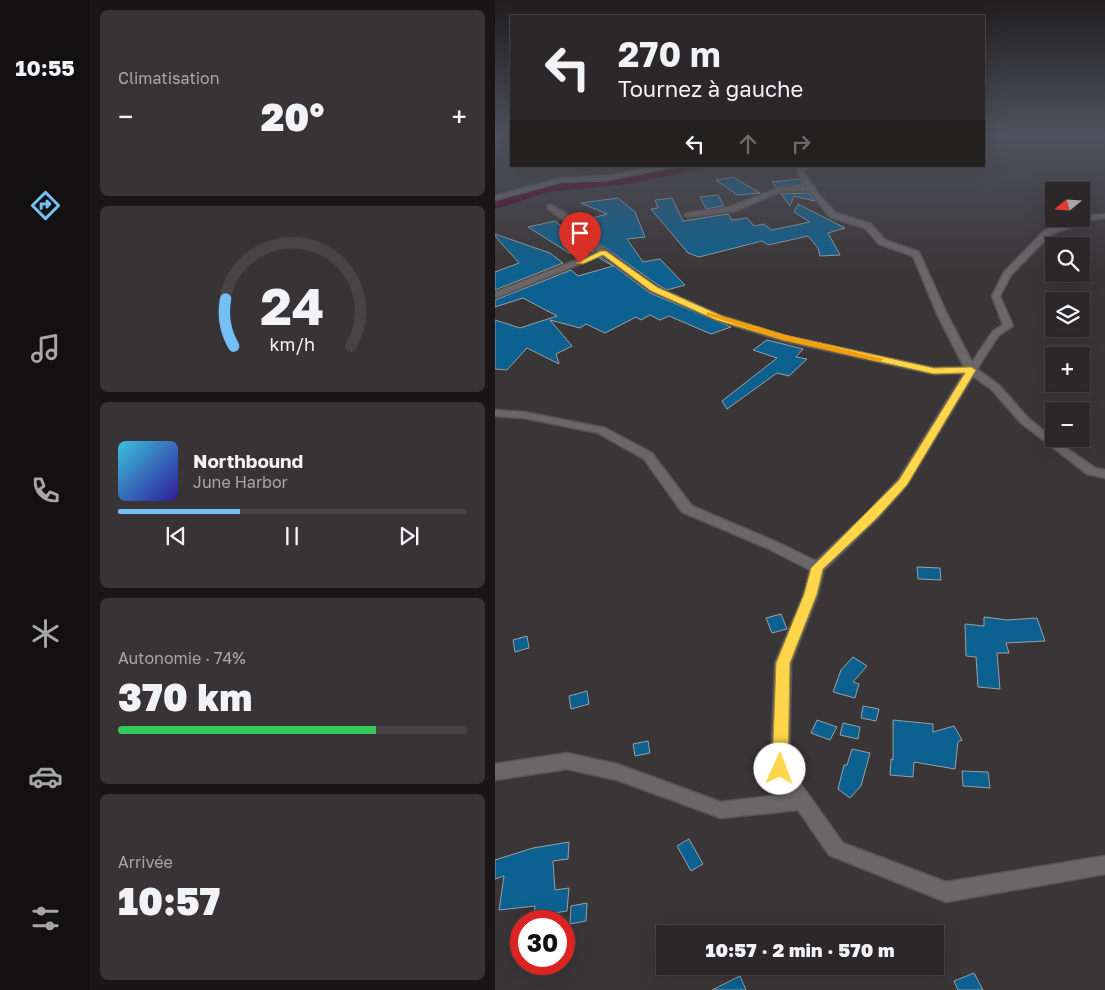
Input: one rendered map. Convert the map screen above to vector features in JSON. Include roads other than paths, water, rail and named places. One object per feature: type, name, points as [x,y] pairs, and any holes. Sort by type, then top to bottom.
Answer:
[{"type":"street","points":[[495,198],[557,181]]},
{"type":"street","points":[[807,181],[833,215],[868,226],[883,242],[916,254],[942,314],[971,370],[995,388],[1024,420],[1091,471],[1105,474]]},
{"type":"street","points":[[688,215],[732,209],[781,189],[812,189]]},
{"type":"street","points":[[551,207],[604,252],[654,289],[719,318],[783,338],[934,371],[971,370]]},
{"type":"street","points":[[1105,216],[1087,218],[1047,234],[1007,274],[996,296],[1007,326],[997,333],[971,370],[903,482],[873,515],[817,568],[811,594],[783,663],[780,769],[836,849],[946,892],[1105,865]]},
{"type":"street","points":[[495,295],[604,252]]},
{"type":"street","points":[[495,413],[524,415],[601,430],[648,456],[687,509],[774,546],[817,568]]},
{"type":"street","points":[[495,772],[567,761],[617,772],[721,810],[803,801]]},
{"type":"waterway","points":[[495,204],[547,188],[616,181]]}]
